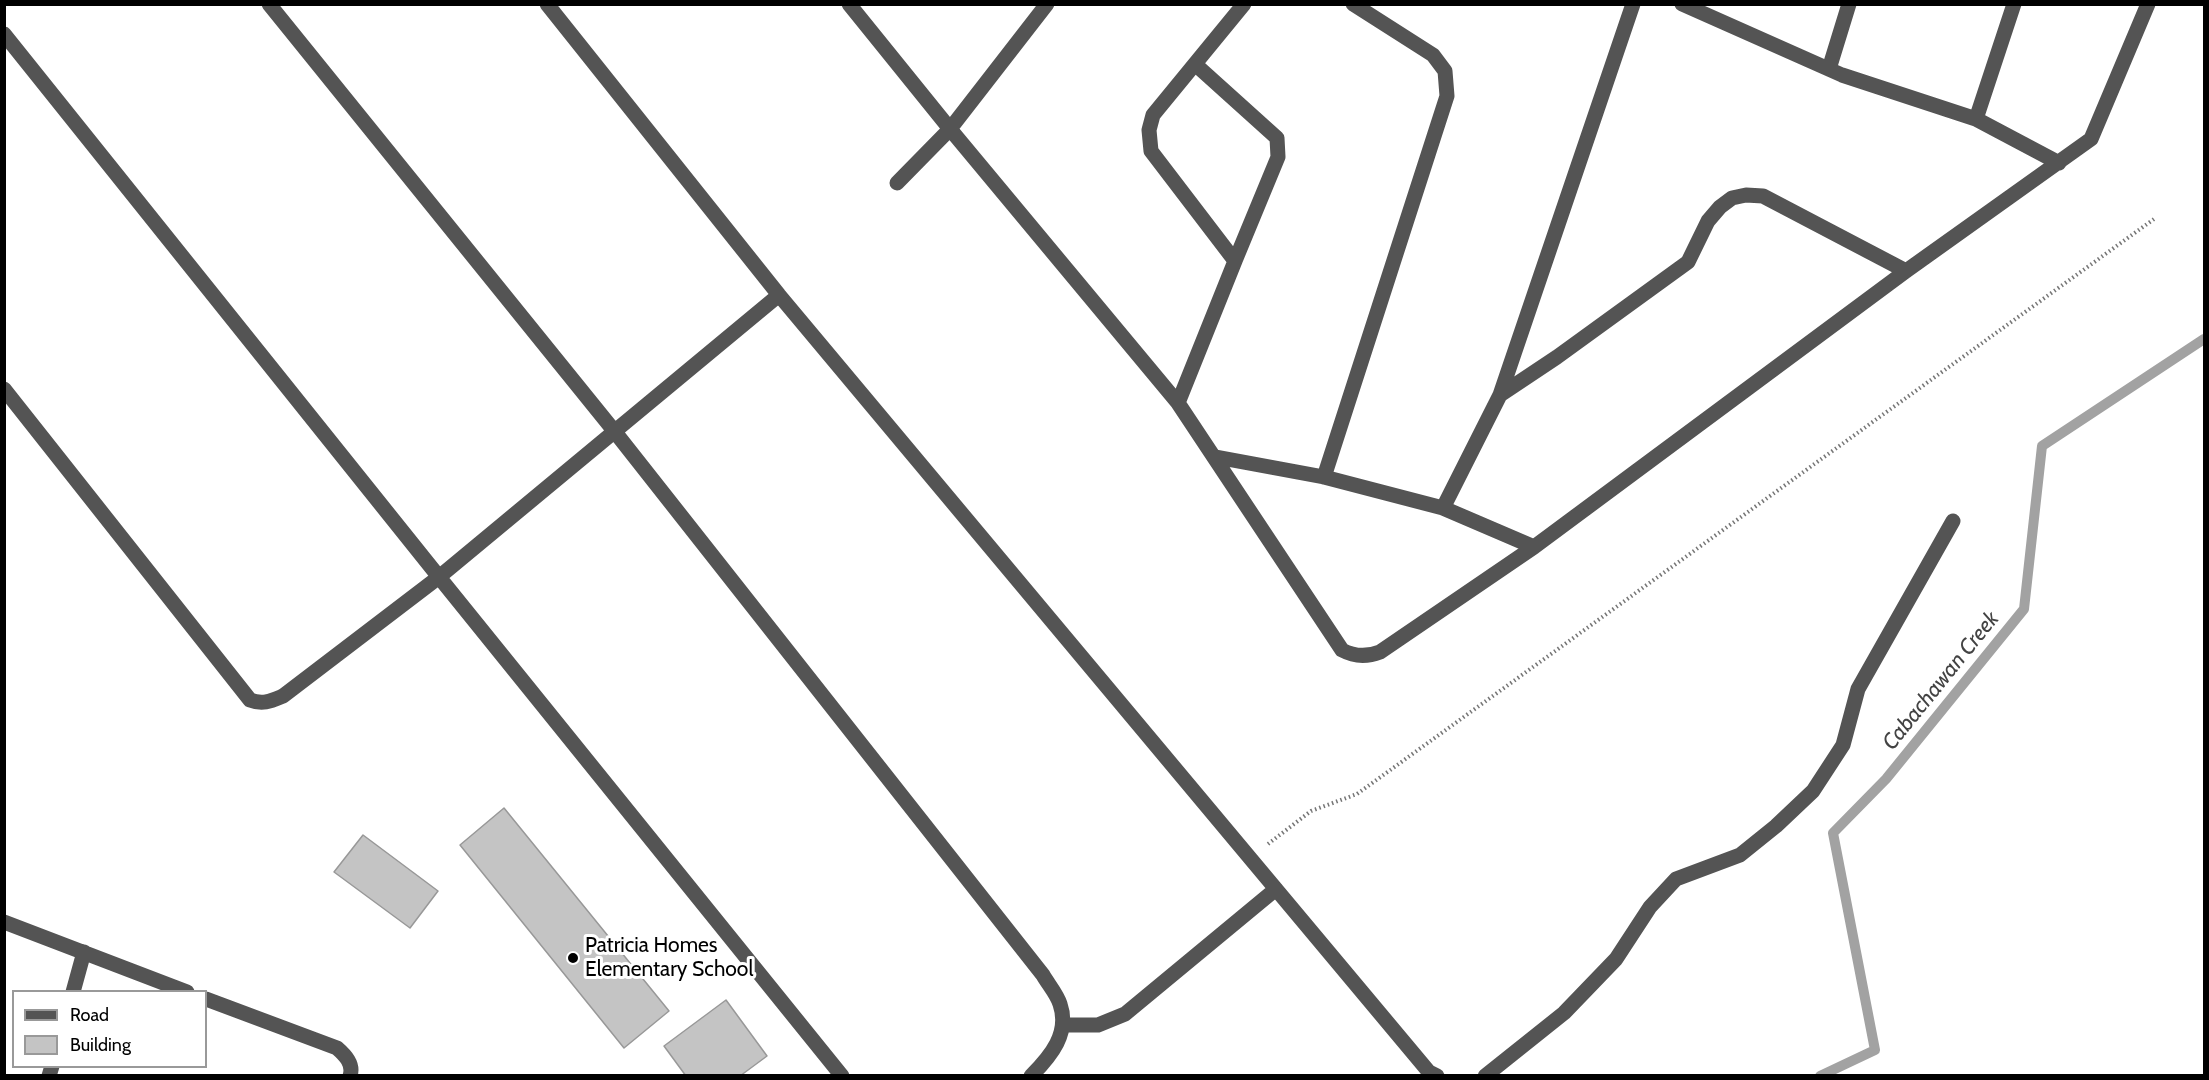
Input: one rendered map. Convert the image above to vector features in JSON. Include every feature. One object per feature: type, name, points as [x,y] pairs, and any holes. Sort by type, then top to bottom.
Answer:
[{"type":"street","points":[[268,4],[615,432],[1043,975],[1060,1002],[1065,1025],[1052,1052],[1031,1076]]},
{"type":"street","points":[[547,4],[779,295],[1429,1072],[1437,1076]]},
{"type":"street","points":[[849,4],[1178,403],[1342,650],[1351,655],[1371,656],[1534,547],[1906,271],[2091,139],[2148,4]]},
{"type":"street","points":[[897,183],[950,129],[1047,4]]},
{"type":"street","points":[[1235,261],[1151,151],[1149,130],[1153,115],[1244,4]]},
{"type":"street","points":[[1324,477],[1447,96],[1445,71],[1433,55],[1353,4]]},
{"type":"street","points":[[1443,508],[1500,395],[1633,4]]},
{"type":"street","points":[[1682,4],[1829,69],[1976,119],[2059,163]]},
{"type":"street","points":[[1829,69],[1849,4]]},
{"type":"street","points":[[1976,119],[2014,4]]},
{"type":"street","points":[[4,34],[842,1076]]},
{"type":"street","points":[[1178,403],[1278,157],[1276,138],[1196,65]]},
{"type":"street","points":[[1500,395],[1557,357],[1688,262],[1708,221],[1720,207],[1732,198],[1746,195],[1763,196],[1906,271]]},
{"type":"street","points":[[4,389],[250,700],[258,703],[268,702],[283,696],[439,577],[779,295]]},
{"type":"street","points":[[1215,457],[1324,477],[1443,508],[1534,547]]},
{"type":"street","points":[[1485,1076],[1564,1013],[1616,959],[1650,907],[1676,879],[1740,855],[1776,826],[1813,791],[1843,745],[1858,689],[1953,521]]},
{"type":"street","points":[[1065,1025],[1098,1025],[1125,1014],[1276,889]]},
{"type":"street","points":[[4,922],[182,990]]},
{"type":"street","points":[[74,990],[84,952]]},
{"type":"street","points":[[207,999],[337,1048],[345,1054],[349,1062],[350,1076]]},
{"type":"path","points":[[1250,858],[1311,811],[1357,794],[2154,219]]},
{"type":"building","points":[[504,808],[669,1011],[624,1048],[460,845]]},
{"type":"building","points":[[363,835],[438,891],[410,928],[334,872]]},
{"type":"building","points":[[726,1000],[767,1056],[740,1076],[686,1076],[664,1046]]},
{"type":"waterway","name":"Cabachawan Creek","points":[[1820,1076],[1875,1050],[1833,833],[1886,779],[2024,609],[2042,446],[2204,339]]},
{"type":"place","name":"Patricia Homes Elementary School","points":[[573,958]]}]
